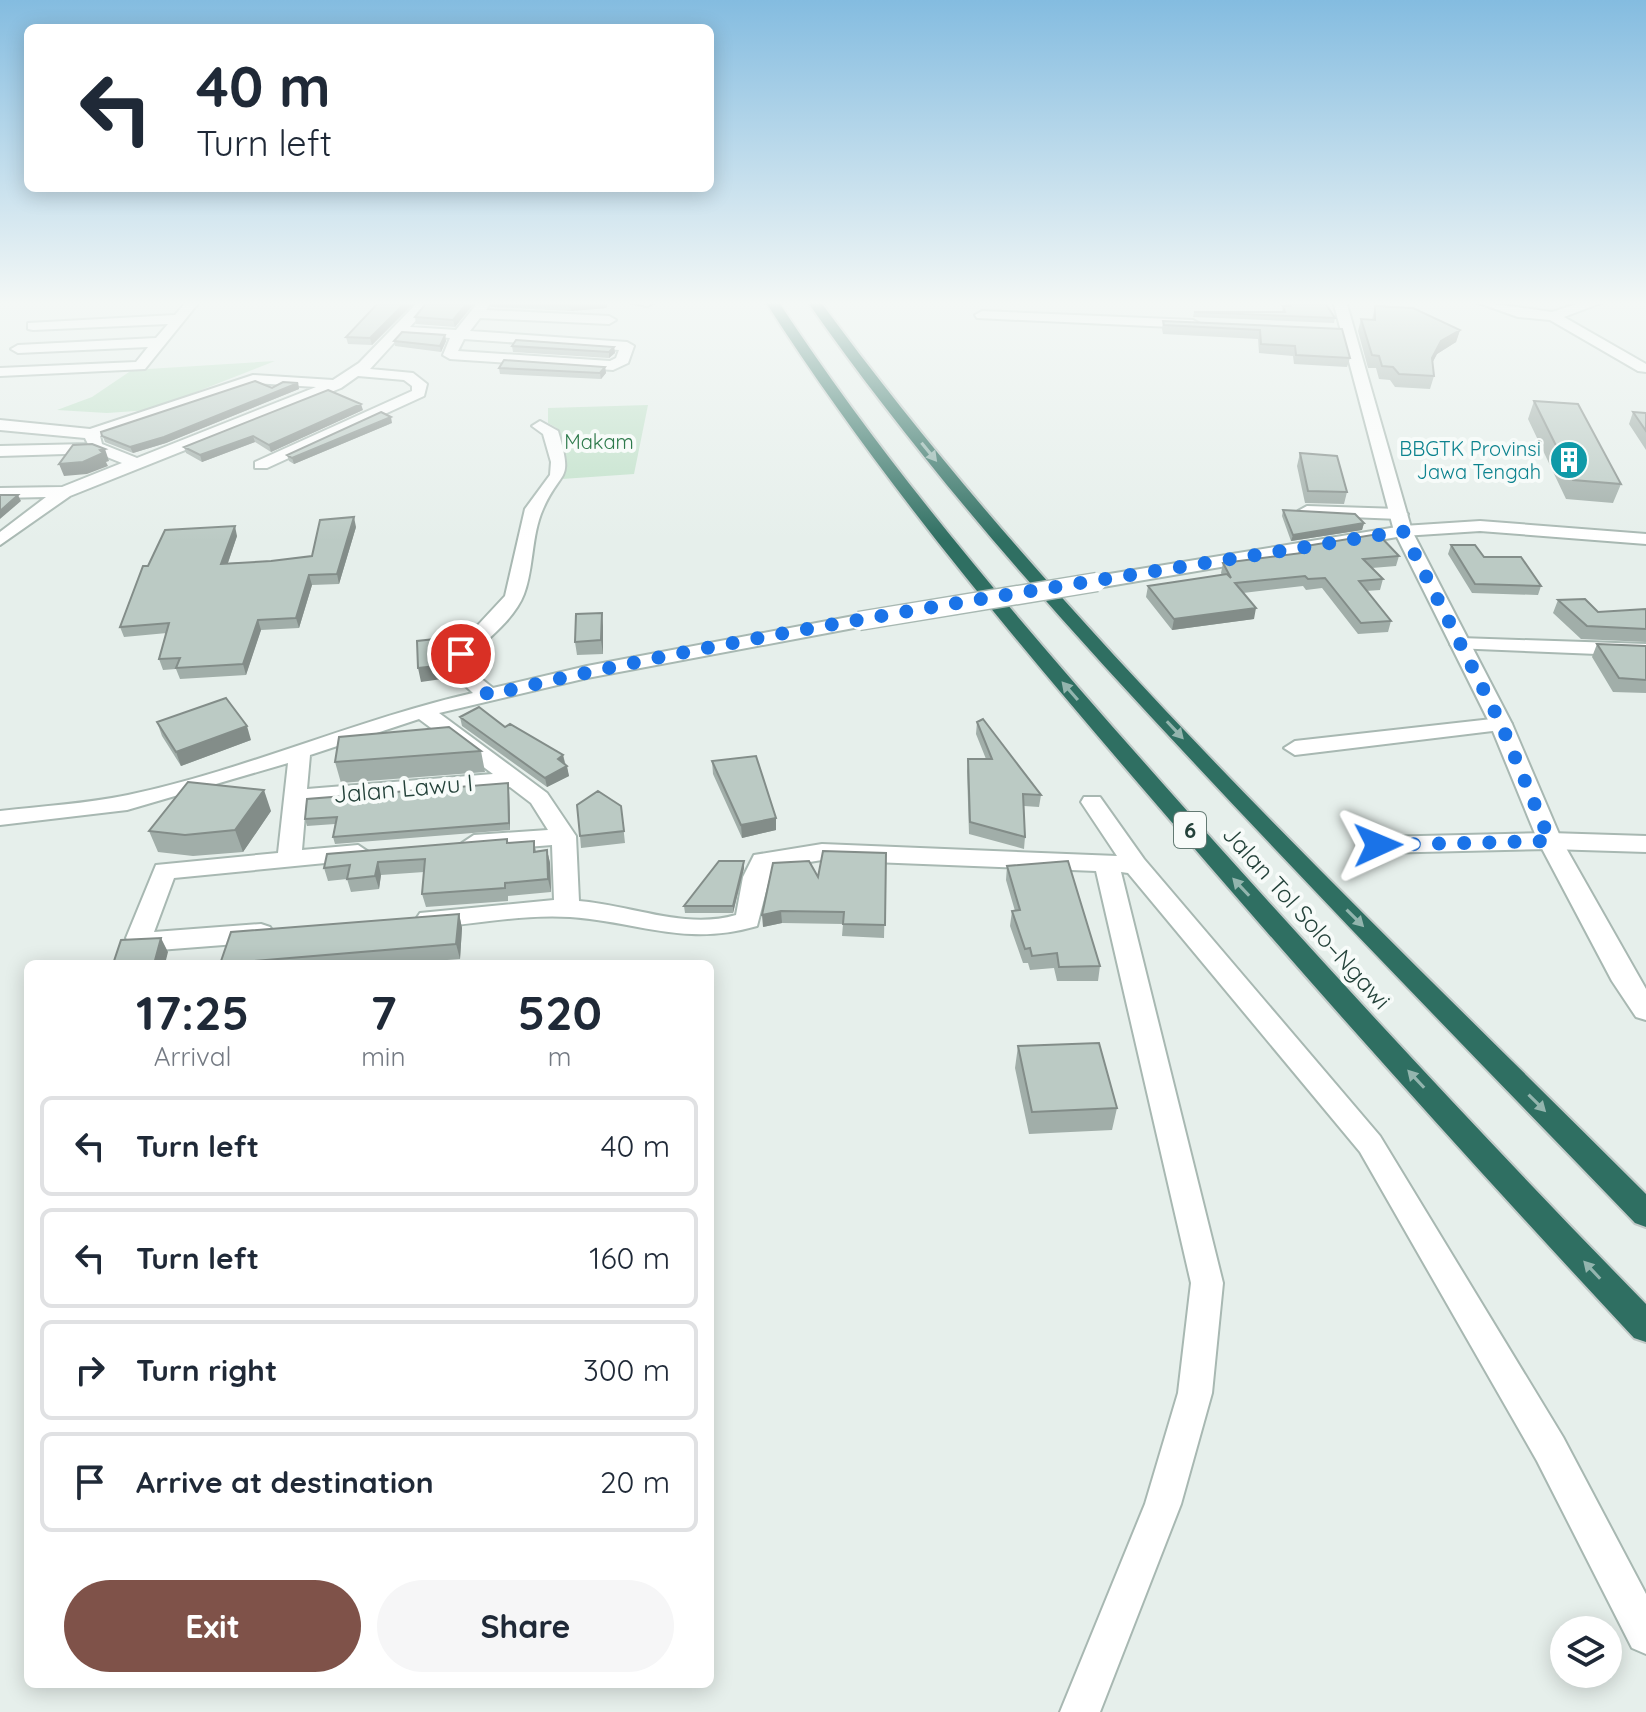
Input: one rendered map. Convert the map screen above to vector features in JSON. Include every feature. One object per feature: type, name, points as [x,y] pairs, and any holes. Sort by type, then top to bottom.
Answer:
[{"type":"highway","name":"Jalan Tol Solo–Ngawi","points":[[826,381],[864,437],[977,585],[1219,864],[1646,1327]]},
{"type":"highway","name":"Jalan Tol Solo–Ngawi","points":[[874,381],[1034,580],[1283,845],[1646,1214]]},
{"type":"street","points":[[0,451],[95,441],[248,381]]},
{"type":"street","points":[[279,381],[336,385]]},
{"type":"street","points":[[1,535],[64,492],[342,381]]},
{"type":"street","points":[[261,465],[419,393],[420,384],[415,381]]},
{"type":"street","points":[[1354,381],[1401,522],[1501,724],[1550,841],[1621,974],[1646,1010]]},
{"type":"street","points":[[0,425],[95,441],[138,464]]},
{"type":"street","points":[[489,695],[464,675],[461,654],[498,618],[514,596],[534,509],[558,475],[553,437],[550,431],[540,426]]},
{"type":"street","points":[[0,493],[64,492]]},
{"type":"street","points":[[1307,511],[1401,522],[1646,539]]},
{"type":"street","points":[[0,818],[127,803],[244,770],[422,711],[587,672],[859,621],[1097,582],[1401,522]]},
{"type":"street","points":[[1460,644],[1646,650]]},
{"type":"street","points":[[422,711],[539,798],[564,836],[567,908]]},
{"type":"street","points":[[1295,748],[1501,724]]},
{"type":"street","points":[[289,858],[300,750]]},
{"type":"street","name":"Jalan Lawu I","points":[[295,797],[511,780]]},
{"type":"street","points":[[1080,1712],[1163,1504],[1195,1393],[1207,1283],[1120,863],[1092,802]]},
{"type":"street","points":[[457,845],[564,836]]},
{"type":"street","points":[[1378,845],[1550,841],[1646,844]]},
{"type":"street","points":[[287,931],[141,942],[139,938],[165,871],[380,851]]},
{"type":"street","points":[[411,921],[567,908],[669,925],[734,926],[748,920],[755,877],[763,861],[822,852],[1120,863],[1370,1144],[1550,1449],[1646,1634]]},
{"type":"green space","points":[[116,381],[224,381],[150,410],[107,413],[57,410],[92,397]]},
{"type":"green space","name":"Makam","points":[[648,405],[634,474],[562,479],[565,469],[557,428],[548,423],[548,408]]},
{"type":"building","points":[[255,381],[272,388],[283,382],[298,383],[164,437],[130,447],[102,436],[101,432]]},
{"type":"building","points":[[328,390],[361,404],[269,445],[253,436],[200,455],[184,447]]},
{"type":"building","points":[[1534,401],[1578,404],[1621,484],[1573,480]]},
{"type":"building","points":[[381,412],[391,417],[292,458],[287,455]]},
{"type":"building","points":[[1633,412],[1646,413],[1646,431]]},
{"type":"building","points":[[92,444],[105,449],[100,450],[103,453],[83,462],[59,464],[73,445]]},
{"type":"building","points":[[1300,453],[1337,456],[1347,492],[1308,491]]},
{"type":"building","points":[[0,495],[18,495],[0,511]]},
{"type":"building","points":[[1283,510],[1355,514],[1364,523],[1293,535]]},
{"type":"building","points":[[354,517],[337,574],[309,575],[296,618],[258,620],[243,664],[176,668],[180,658],[159,659],[169,623],[120,627],[143,566],[148,566],[165,530],[235,526],[221,564],[271,561],[312,556],[320,520]]},
{"type":"building","points":[[1378,534],[1399,556],[1363,559],[1383,579],[1359,581],[1391,621],[1361,623],[1325,578],[1308,579],[1305,576],[1235,583],[1256,608],[1174,619],[1148,586],[1227,574],[1231,578],[1223,563],[1302,553],[1300,547]]},
{"type":"building","points":[[1451,545],[1475,545],[1484,557],[1521,557],[1541,586],[1475,584]]},
{"type":"building","points":[[1585,599],[1598,612],[1646,609],[1646,629],[1587,626],[1558,600]]},
{"type":"building","points":[[602,613],[601,640],[575,642],[576,614]]},
{"type":"building","points":[[444,638],[446,665],[418,668],[417,641]]},
{"type":"building","points":[[1597,644],[1646,646],[1646,680],[1619,678]]},
{"type":"building","points":[[226,698],[247,726],[176,752],[157,722]]},
{"type":"building","points":[[479,707],[505,727],[510,724],[563,755],[558,759],[567,766],[545,778],[460,717]]},
{"type":"building","points":[[983,719],[1041,795],[1023,794],[1025,837],[970,822],[968,759],[992,759],[977,722]]},
{"type":"building","points":[[449,727],[481,751],[335,762],[339,737]]},
{"type":"building","points":[[756,756],[776,818],[741,825],[712,761]]},
{"type":"building","points":[[188,782],[264,790],[235,830],[185,835],[149,831]]},
{"type":"building","points":[[508,783],[509,823],[333,837],[337,817],[305,819],[307,799]]},
{"type":"building","points":[[598,791],[621,806],[624,831],[580,836],[577,805]]},
{"type":"building","points":[[507,839],[507,843],[534,841],[534,852],[547,850],[548,879],[505,883],[505,888],[422,894],[425,859],[378,862],[375,876],[347,879],[350,865],[324,868],[327,854]]},
{"type":"building","points":[[823,851],[886,853],[885,925],[843,924],[844,912],[781,911],[762,915],[773,863],[809,861],[818,877]]},
{"type":"building","points":[[719,861],[744,861],[733,906],[684,906]]},
{"type":"building","points":[[1068,861],[1100,966],[1059,967],[1057,953],[1032,956],[1030,948],[1025,949],[1012,911],[1020,910],[1007,866]]},
{"type":"building","points":[[459,914],[456,944],[267,960],[221,960],[231,932]]},
{"type":"building","points":[[161,938],[155,960],[114,960],[121,940]]},
{"type":"building","points":[[1099,1043],[1117,1108],[1032,1112],[1018,1046]]},
{"type":"place","name":"BBGTK Provinsi Jawa Tengah","points":[[1569,460]]},
{"type":"route","points":[[461,654],[460,665],[464,675],[470,683],[489,695],[587,672],[859,621],[1403,531],[1501,724],[1550,841],[1378,845]]}]
